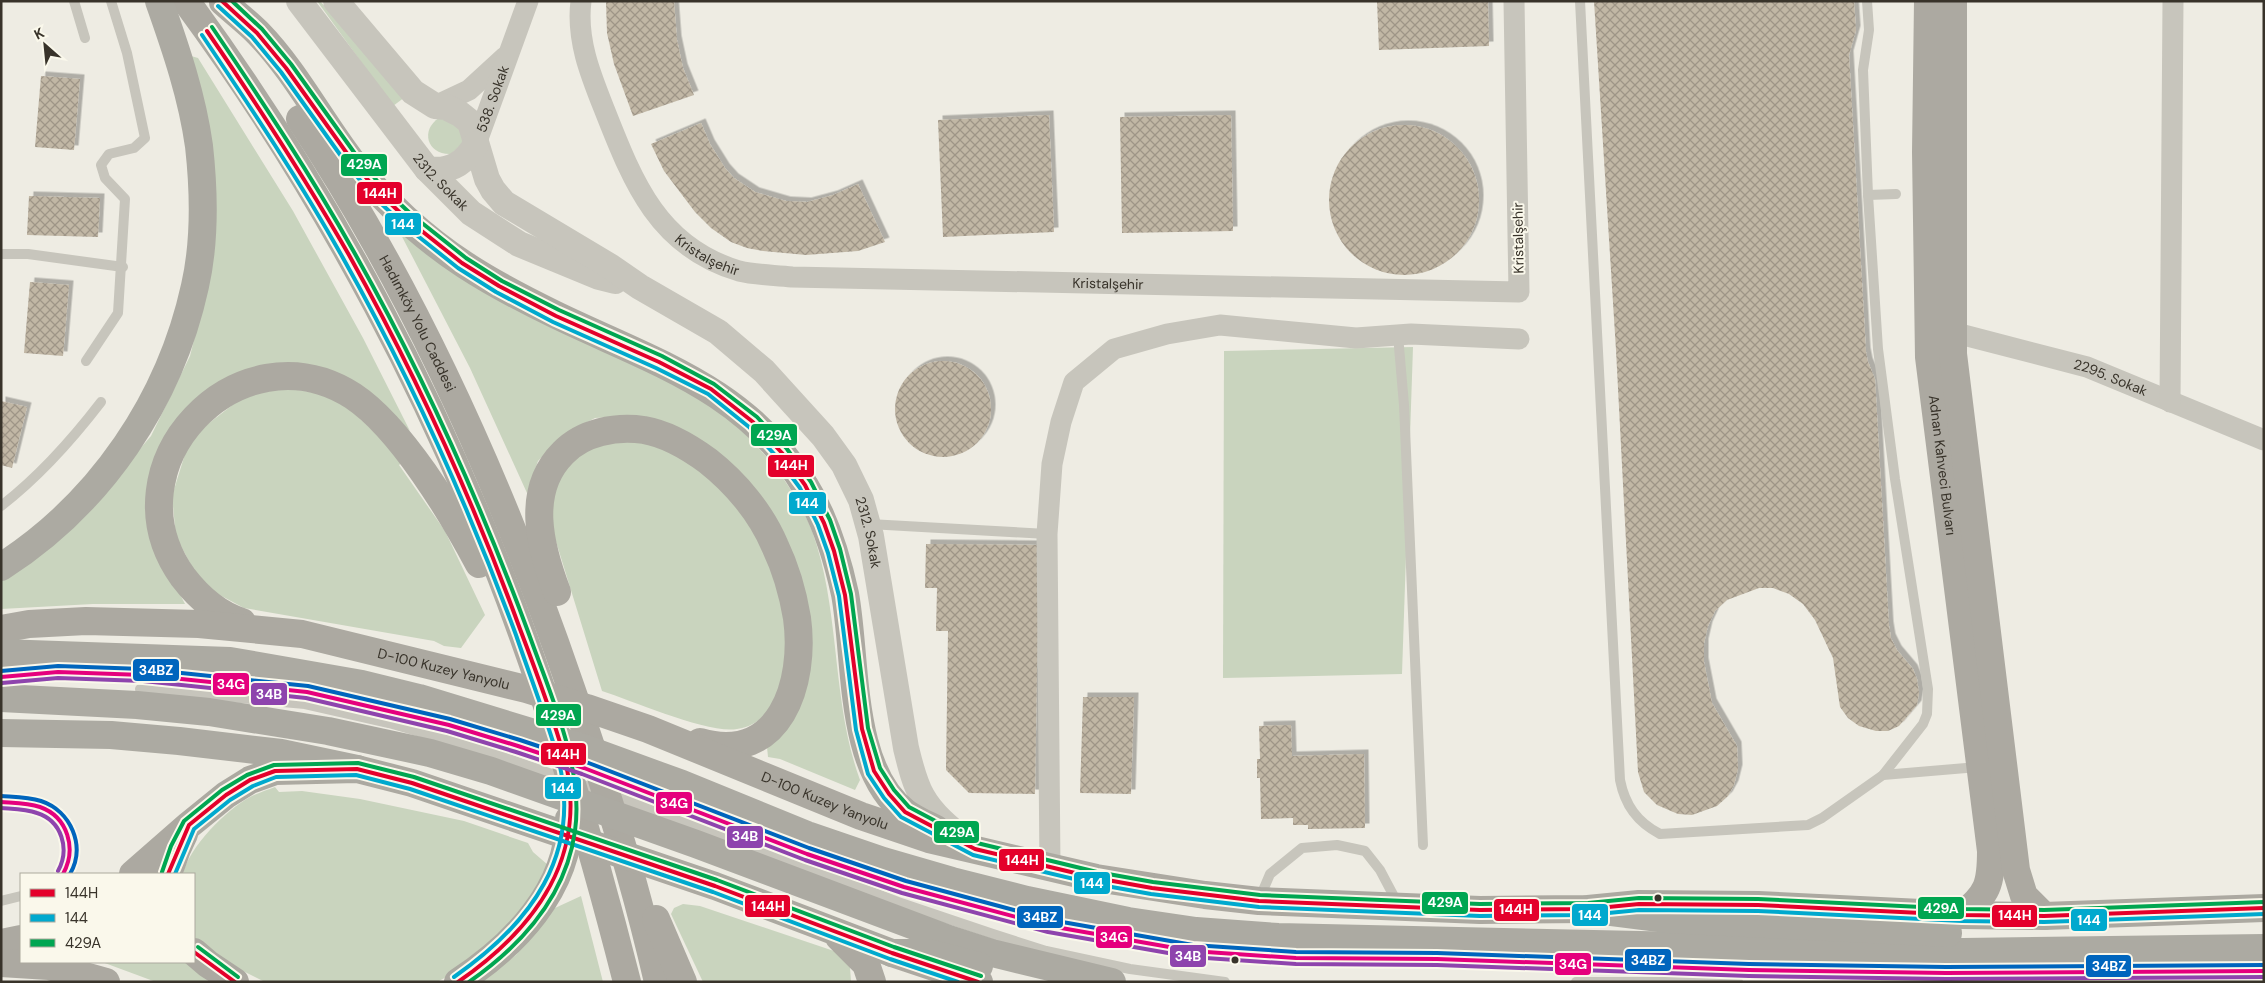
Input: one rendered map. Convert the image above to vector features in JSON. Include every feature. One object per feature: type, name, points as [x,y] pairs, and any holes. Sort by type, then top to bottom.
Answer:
[{"type":"highway","points":[[1,567],[25,552],[55,526],[89,493],[123,452],[148,413],[164,377],[182,330],[196,285],[202,223],[199,147],[190,98],[159,1]]},
{"type":"highway","points":[[1,653],[106,655],[230,661],[362,684],[479,724],[583,748],[685,796],[910,869],[1027,900],[1128,921],[1196,931],[1278,937],[1963,952],[2264,948]]},
{"type":"highway","points":[[1,698],[137,705],[209,712],[328,731],[430,753],[488,761],[695,834],[916,927],[992,953],[1112,982]]},
{"type":"highway","points":[[1,733],[111,735],[179,741],[281,753],[357,770]]},
{"type":"highway","points":[[1588,910],[1667,919],[2001,937],[2093,950]]},
{"type":"highway","points":[[892,953],[929,953],[1043,982]]},
{"type":"main road","name":"Hadımköy Yolu Caddesi","points":[[186,1],[266,118],[326,214],[354,265],[410,370],[449,452],[522,631]]},
{"type":"main road","name":"Adnan Kahveci Bulvarı","points":[[1928,1],[1926,152],[1940,331],[2016,870],[2024,896],[2044,916]]},
{"type":"main road","name":"Adnan Kahveci Bulvarı","points":[[1953,1],[1940,331],[1932,382],[1982,767],[1991,851],[1991,874],[1988,888],[1982,897],[1962,915]]},
{"type":"main road","name":"Hadımköy Yolu Caddesi","points":[[222,2],[340,182],[383,257],[432,349],[520,543],[610,802],[658,982]]},
{"type":"main road","points":[[222,2],[257,33],[286,68],[351,159],[377,191],[408,220],[462,263],[499,286],[556,316],[659,362],[711,389],[754,422],[782,453],[806,485],[824,523],[834,551],[845,595],[862,729],[874,771],[889,794],[905,812],[975,849]]},
{"type":"main road","points":[[302,634],[270,630],[236,620],[208,605],[191,588],[177,569],[168,548],[162,524],[159,488],[164,469],[181,432],[196,414],[214,400],[259,379],[298,377],[324,384],[352,396],[371,410],[391,432],[435,489],[522,631],[567,765],[607,902],[627,982]]},
{"type":"main road","points":[[566,671],[565,626],[542,544],[540,523],[541,489],[563,452],[582,439],[606,431],[629,428],[650,432],[674,440],[699,454],[723,473],[748,501],[764,525],[775,545],[790,586],[797,620],[798,646],[794,682],[785,711],[774,727],[754,740],[735,746],[714,746],[648,729]]},
{"type":"main road","name":"D-100 Kuzey Yanyolu","points":[[1,629],[29,624],[86,621],[199,624],[302,634],[526,689],[648,729],[861,816],[929,840],[1096,878],[1152,888],[1259,901],[1480,910],[1588,910],[1639,904],[1758,904],[1962,915],[2044,916],[2264,908]]},
{"type":"main road","points":[[458,982],[502,950],[522,930],[541,904],[554,880],[564,856],[569,830],[567,765]]},
{"type":"main road","points":[[134,873],[226,795],[250,780],[275,771],[357,770],[412,784],[715,886],[892,953],[978,982]]},
{"type":"main road","points":[[168,873],[177,849],[189,825]]},
{"type":"main road","points":[[633,884],[654,914],[683,982]]},
{"type":"main road","points":[[816,924],[836,934],[852,948],[866,964],[872,982]]},
{"type":"main road","points":[[1,943],[20,939]]},
{"type":"main road","points":[[195,953],[235,982]]},
{"type":"main road","points":[[1,963],[49,966],[106,982]]},
{"type":"street","name":"2312. Sokak","points":[[299,1],[427,169],[471,214],[519,244],[599,277],[640,287]]},
{"type":"street","name":"2312. Sokak","points":[[336,1],[413,92],[435,106],[446,107],[460,114],[470,122],[486,179],[504,203],[611,267],[640,287],[718,332],[764,371],[823,436],[844,465],[861,500],[868,524],[880,583],[906,748],[913,774],[922,797],[946,825],[975,849]]},
{"type":"street","name":"538. Sokak","points":[[476,144],[528,1]]},
{"type":"street","name":"Kristalşehir","points":[[581,1],[580,30],[584,53],[637,188],[651,210],[678,238],[706,258],[740,271],[809,278],[1519,292],[1514,1]]},
{"type":"street","points":[[2170,402],[2172,1]]},
{"type":"street","name":"538. Sokak","points":[[435,106],[469,90],[507,55]]},
{"type":"street","points":[[409,145],[415,124],[420,116],[435,106]]},
{"type":"street","points":[[427,169],[440,171],[451,169],[466,158],[476,144]]},
{"type":"street","points":[[1050,867],[1047,534],[1052,464],[1061,422],[1074,382],[1114,349],[1167,334],[1220,325],[1356,338],[1398,335],[1520,340]]},
{"type":"street","name":"2295. Sokak","points":[[1940,331],[2087,368],[2264,440]]},
{"type":"lane","points":[[74,1],[85,38]]},
{"type":"lane","points":[[86,361],[118,313],[122,266],[125,199],[104,178],[102,165],[109,154],[134,148],[145,138],[127,53],[111,1]]},
{"type":"lane","points":[[1580,1],[1620,780],[1623,793],[1635,815],[1660,834],[1808,825],[1822,818],[1883,775],[1923,724],[1927,714],[1928,689],[1895,478],[1878,349],[1868,195],[1863,70],[1869,30],[1867,1]]},
{"type":"lane","points":[[1868,195],[1896,194]]},
{"type":"lane","points":[[1,254],[28,254],[122,266]]},
{"type":"lane","points":[[1398,335],[1404,405],[1423,845]]},
{"type":"lane","points":[[1,506],[24,489],[71,441],[101,402]]},
{"type":"lane","points":[[868,524],[1047,534]]},
{"type":"lane","points":[[144,675],[307,692],[479,724]]},
{"type":"lane","points":[[140,689],[305,704],[389,723],[488,761]]},
{"type":"lane","points":[[1883,775],[1982,767]]},
{"type":"lane","points":[[685,796],[808,854],[904,887],[1050,926],[1192,951],[1296,958],[1447,960],[1758,971],[1946,973],[2264,971]]},
{"type":"lane","points":[[1,802],[40,807],[56,814],[68,834],[72,852],[63,873]]},
{"type":"lane","points":[[695,834],[1046,951],[1130,969],[1225,982]]},
{"type":"lane","points":[[1259,901],[1270,874],[1302,848],[1336,845],[1365,851],[1380,870],[1399,907]]},
{"type":"lane","points":[[1,901],[20,896]]},
{"type":"lane","points":[[1576,982],[1738,982]]},
{"type":"green space","points":[[317,1],[320,1],[405,97],[393,106]]},
{"type":"green space","points":[[191,56],[198,58],[293,211],[363,338],[410,431],[379,401],[344,379],[193,402],[160,555],[185,604],[93,604],[1,609],[1,581],[30,562],[127,464],[151,436],[190,356],[200,316]]},
{"type":"green space","points":[[439,118],[457,120],[464,142],[451,154],[436,150],[429,141],[429,129]]},
{"type":"green space","points":[[397,227],[596,344],[697,396],[732,422],[765,455],[792,492],[803,511],[812,531],[821,561],[828,593],[844,719],[860,780],[855,790],[780,759],[768,757],[767,747],[789,722],[784,537],[627,416],[595,418],[564,434],[538,461],[527,493],[470,368]]},
{"type":"green space","points":[[1413,347],[1402,674],[1223,678],[1224,351]]},
{"type":"green space","points":[[286,388],[322,394],[350,409],[404,461],[399,465],[445,531],[485,615],[461,648],[444,646],[434,641],[244,608],[216,593],[207,584],[205,585],[196,574],[176,537],[172,496],[190,438],[244,396]]},
{"type":"green space","points":[[638,437],[687,458],[704,472],[744,513],[759,537],[767,555],[777,582],[781,600],[785,621],[786,645],[784,668],[779,690],[770,708],[756,722],[737,729],[708,727],[670,716],[602,691],[550,522],[556,479],[591,444]]},
{"type":"green space","points":[[275,787],[279,792],[302,791],[360,799],[464,821],[528,843],[533,852],[548,865],[523,913],[465,967],[437,982],[265,982],[237,968],[195,940],[195,873],[183,873],[193,852],[210,830],[240,803]]},
{"type":"green space","points":[[581,896],[603,982],[480,982],[516,955],[555,908]]},
{"type":"green space","points":[[683,904],[700,906],[834,951],[850,967],[851,982],[703,982],[671,914],[674,908]]},
{"type":"green space","points":[[105,963],[186,963],[209,982],[156,982]]},
{"type":"building","points":[[606,1],[674,1],[677,40],[683,68],[694,95],[633,116],[614,64],[607,33]]},
{"type":"building","points":[[1377,1],[1488,1],[1489,46],[1379,50]]},
{"type":"building","points":[[1594,1],[1854,1],[1856,30],[1849,55],[1866,352],[1875,379],[1889,626],[1891,638],[1897,650],[1913,669],[1917,679],[1919,693],[1917,705],[1899,726],[1888,731],[1876,731],[1859,726],[1848,718],[1840,707],[1833,658],[1815,620],[1803,604],[1789,594],[1773,588],[1759,588],[1727,600],[1715,611],[1708,626],[1704,643],[1704,662],[1712,703],[1737,746],[1738,769],[1734,785],[1728,796],[1717,806],[1692,815],[1678,814],[1657,805],[1644,792],[1638,772],[1616,350]]},
{"type":"building","points":[[41,76],[80,79],[74,150],[35,147]]},
{"type":"building","points":[[1049,115],[1054,232],[943,237],[938,120]]},
{"type":"building","points":[[1231,115],[1233,231],[1122,233],[1120,117]]},
{"type":"building","points":[[701,123],[710,144],[725,168],[734,178],[755,192],[786,201],[807,202],[833,195],[858,184],[885,242],[858,251],[806,255],[763,251],[731,242],[711,228],[695,212],[664,171],[651,144]]},
{"type":"building","points":[[1404,125],[1419,126],[1433,130],[1446,137],[1457,147],[1467,158],[1474,171],[1478,185],[1478,215],[1474,229],[1467,242],[1457,253],[1446,263],[1433,270],[1419,274],[1404,275],[1389,274],[1375,270],[1362,263],[1351,253],[1341,242],[1334,229],[1330,215],[1329,200],[1330,185],[1334,171],[1341,158],[1351,147],[1362,137],[1375,130],[1389,126]]},
{"type":"building","points":[[29,196],[100,198],[98,237],[27,235]]},
{"type":"building","points":[[30,282],[69,285],[63,356],[24,353]]},
{"type":"building","points":[[943,361],[961,365],[977,375],[987,391],[991,409],[987,427],[977,443],[961,453],[943,457],[925,453],[909,443],[899,427],[895,409],[899,391],[909,375],[925,365]]},
{"type":"building","points":[[1,401],[27,407],[12,468],[1,465]]},
{"type":"building","points":[[926,544],[1039,545],[1035,794],[969,793],[946,770],[948,631],[936,631],[937,588],[925,588]]},
{"type":"building","points":[[1083,697],[1134,697],[1131,794],[1080,793]]},
{"type":"building","points":[[1291,725],[1292,756],[1364,754],[1365,828],[1308,829],[1308,825],[1293,825],[1293,818],[1261,819],[1260,778],[1257,778],[1257,759],[1260,759],[1259,726]]},
{"type":"transit line","name":"144H","points":[[222,1],[257,33],[286,68],[351,159],[377,191],[408,220],[462,263],[499,286],[556,316],[659,362],[711,389],[753,422],[782,453],[805,485],[824,523],[834,551],[845,595],[862,729],[874,771],[889,794],[905,812],[975,849],[1096,878],[1152,888],[1259,901],[1480,910],[1588,909],[1639,904],[1758,905],[1962,915],[2044,916],[2264,908]]},
{"type":"transit line","name":"429A","points":[[232,1],[262,29],[291,64],[356,155],[382,187],[412,215],[466,258],[502,281],[559,310],[662,356],[714,384],[757,417],[787,449],[811,482],[830,520],[840,549],[851,594],[868,728],[880,768],[894,790],[909,807],[977,843],[1097,872],[1153,882],[1260,895],[1480,904],[1588,903],[1639,898],[1758,899],[1962,909],[2044,910],[2264,902]]},
{"type":"transit line","name":"144","points":[[218,6],[252,37],[281,72],[346,163],[373,196],[404,225],[458,268],[496,292],[553,322],[656,368],[708,394],[749,427],[777,457],[800,488],[818,525],[828,553],[839,596],[856,730],[868,774],[884,798],[901,817],[973,855],[1095,884],[1151,894],[1259,907],[1480,916],[1588,915],[1639,910],[1758,911],[1962,921],[2044,922],[2264,914]]},
{"type":"transit line","name":"429A","points":[[212,27],[268,110],[321,195],[380,299],[428,393],[492,538],[564,732],[575,782],[577,807],[570,855],[562,877],[551,898],[523,935],[507,952],[469,982]]},
{"type":"transit line","name":"144H","points":[[207,31],[280,142],[332,226],[374,300],[420,392],[463,486],[502,581],[544,692],[564,756],[570,792],[569,826],[562,857],[550,886],[533,913],[511,938],[486,961],[458,982]]},
{"type":"transit line","name":"144","points":[[202,35],[275,145],[327,229],[415,396],[458,490],[498,586],[538,696],[558,758],[564,793],[563,826],[556,856],[544,884],[527,910],[506,934],[454,977]]},
{"type":"transit line","name":"34BZ","points":[[1,671],[58,666],[143,669],[308,686],[450,719],[520,740],[586,762],[809,848],[906,881],[1051,920],[1193,945],[1296,952],[1437,953],[1749,964],[1946,967],[2264,965]]},
{"type":"transit line","name":"34G","points":[[1,677],[58,672],[143,675],[307,692],[449,725],[518,746],[584,768],[807,854],[904,887],[1050,926],[1192,951],[1296,958],[1437,959],[1749,970],[1946,973],[2264,971]]},
{"type":"transit line","name":"34B","points":[[2,683],[58,678],[143,681],[306,698],[447,731],[516,752],[582,774],[805,860],[902,893],[1048,932],[1191,957],[1296,964],[1437,965],[1749,976],[1946,979],[2264,977]]},
{"type":"transit line","name":"429A","points":[[162,872],[171,846],[184,821],[222,790],[247,775],[274,765],[358,763],[414,777],[717,880],[894,947],[981,976]]},
{"type":"transit line","name":"144H","points":[[168,873],[189,825],[226,795],[250,780],[275,771],[357,769],[412,783],[715,886],[892,953],[978,982]]},
{"type":"transit line","name":"144","points":[[175,873],[194,829],[230,800],[253,786],[276,777],[356,775],[410,789],[713,892],[890,959],[958,982]]},
{"type":"transit line","name":"34BZ","points":[[1,796],[41,801],[52,806],[68,821],[76,841],[75,863],[70,873]]},
{"type":"transit line","name":"34G","points":[[1,802],[21,803],[40,807],[57,818],[63,826],[69,844],[69,854],[63,873]]},
{"type":"transit line","name":"34B","points":[[1,808],[33,812],[53,822],[58,829],[63,845],[62,863],[58,871]]},
{"type":"transit line","name":"429A","points":[[198,947],[238,977]]},
{"type":"transit line","name":"144H","points":[[195,953],[235,982]]}]
